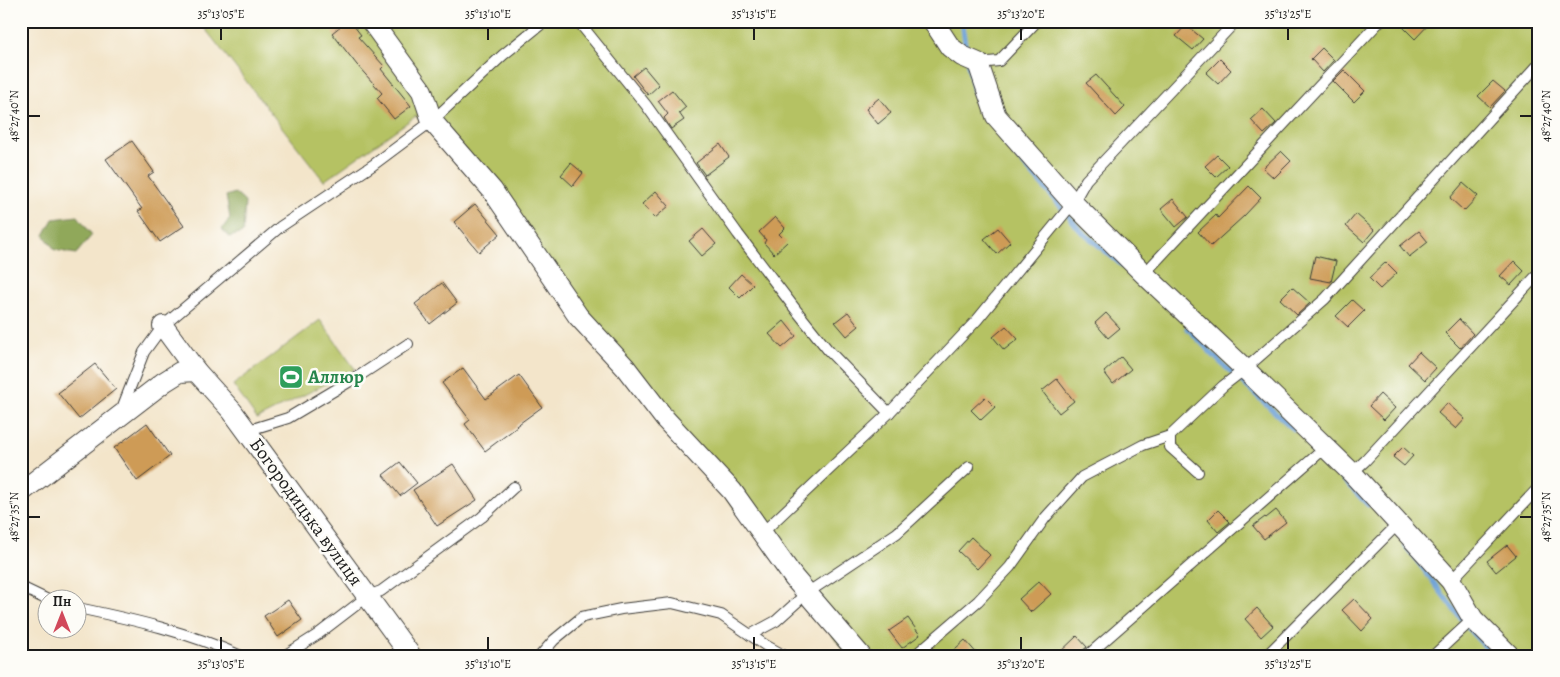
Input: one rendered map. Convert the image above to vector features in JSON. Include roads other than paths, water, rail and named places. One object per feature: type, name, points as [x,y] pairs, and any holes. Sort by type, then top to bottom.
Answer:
[{"type":"street","points":[[372,21],[422,91],[432,121],[492,190],[578,316],[625,367],[665,419],[732,491],[794,578],[861,656]]},
{"type":"street","points":[[933,21],[950,47],[971,60],[996,116],[1073,203],[1239,374],[1326,447],[1352,472],[1451,581],[1468,623],[1510,656]]},
{"type":"street","name":"Богородицька вулиця","points":[[163,326],[196,371],[232,411],[411,656]]},
{"type":"street","points":[[21,492],[164,382],[180,372],[196,371]]},
{"type":"lane","points":[[119,417],[144,352],[163,326],[280,227],[373,165],[432,121],[503,55],[545,21]]},
{"type":"lane","points":[[578,21],[646,104],[738,234],[796,310],[828,350],[889,413]]},
{"type":"lane","points":[[971,60],[999,61],[1038,21]]},
{"type":"lane","points":[[762,533],[889,413],[977,320],[1073,203],[1086,180],[1236,21]]},
{"type":"lane","points":[[1144,274],[1380,21]]},
{"type":"lane","points":[[914,656],[978,601],[1010,567],[1045,518],[1082,477],[1143,445],[1170,436],[1324,299],[1539,64]]},
{"type":"lane","points":[[1352,472],[1365,461],[1539,273]]},
{"type":"lane","points":[[246,431],[288,418],[408,344]]},
{"type":"lane","points":[[1170,436],[1170,446],[1198,472]]},
{"type":"lane","points":[[1087,656],[1326,447]]},
{"type":"lane","points":[[750,635],[776,621],[807,593],[898,533],[969,467]]},
{"type":"lane","points":[[284,656],[317,635],[368,596],[381,591],[482,517],[514,487]]},
{"type":"lane","points":[[1451,581],[1539,487]]},
{"type":"lane","points":[[1266,656],[1399,523]]},
{"type":"lane","points":[[21,587],[38,595]]},
{"type":"lane","points":[[540,656],[554,640],[582,617],[621,609],[672,603],[721,615],[785,656]]},
{"type":"lane","points":[[88,610],[142,621],[214,644],[241,656]]},
{"type":"lane","points":[[1433,656],[1468,623]]},
{"type":"waterway","points":[[962,21],[966,51]]},
{"type":"waterway","points":[[968,64],[974,91],[985,112]]},
{"type":"waterway","points":[[1003,138],[1012,151],[1064,210]]},
{"type":"waterway","points":[[1068,215],[1079,229],[1123,266]]},
{"type":"waterway","points":[[1187,328],[1220,362],[1293,429]]},
{"type":"waterway","points":[[1329,465],[1368,505]]},
{"type":"waterway","points":[[1405,545],[1472,633],[1494,656]]},
{"type":"place","name":"Аллюр","points":[[291,377]]}]
